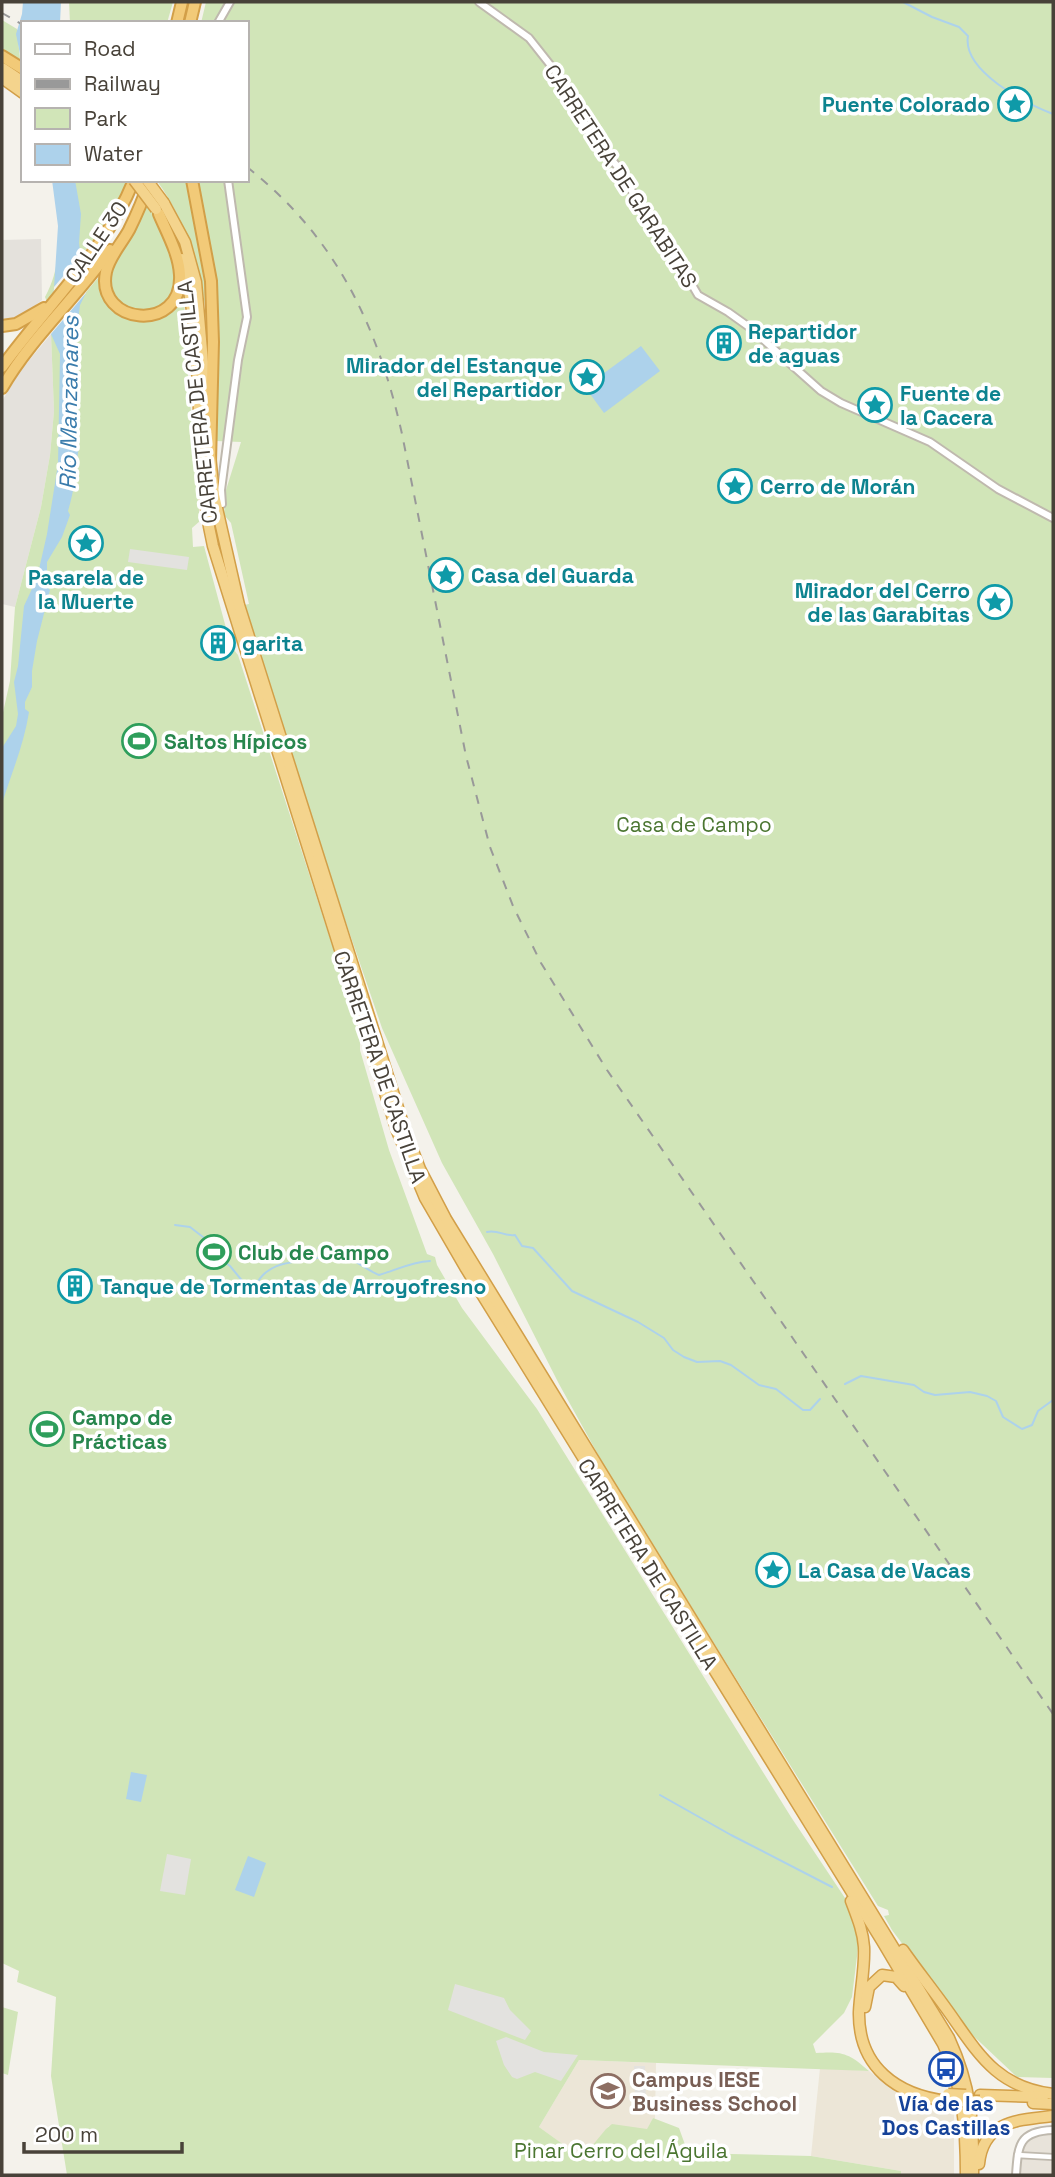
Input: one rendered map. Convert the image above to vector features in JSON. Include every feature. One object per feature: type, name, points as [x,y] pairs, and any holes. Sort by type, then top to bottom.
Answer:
[{"type":"highway","points":[[177,21],[182,2]]},
{"type":"highway","points":[[190,21],[195,2]]},
{"type":"highway","points":[[197,21],[201,2]]},
{"type":"highway","points":[[4,68],[21,82]]},
{"type":"highway","points":[[4,68],[21,92]]},
{"type":"highway","points":[[2,84],[21,94]]},
{"type":"highway","name":"CALLE 30","points":[[2,367],[93,253],[121,209],[133,182]]},
{"type":"highway","name":"CARRETERA DE CASTILLA","points":[[136,182],[160,208],[185,242],[196,282],[214,495],[225,551],[246,628],[405,1130],[442,1221]]},
{"type":"highway","points":[[148,182],[138,211],[106,270],[106,285],[112,301],[130,315],[149,316],[163,311],[178,293],[180,270],[160,208]]},
{"type":"highway","name":"CALLE 30","points":[[2,388],[19,362],[90,279],[117,240],[148,182]]},
{"type":"highway","name":"CARRETERA DE CASTILLA","points":[[150,182],[177,246],[190,290],[205,496],[213,546],[397,1131],[413,1173],[943,2044],[961,2096],[966,2175]]},
{"type":"highway","points":[[191,182],[211,281],[211,462]]},
{"type":"highway","points":[[2,326],[16,324],[52,303]]},
{"type":"highway","name":"CARRETERA DE CASTILLA","points":[[468,1264],[943,2028],[965,2076],[972,2109],[975,2175]]},
{"type":"highway","points":[[816,1836],[851,1901],[862,1928],[864,1951],[859,2022],[868,2055],[881,2073],[894,2084],[921,2097],[980,2098],[1053,2104]]},
{"type":"highway","points":[[852,1878],[983,2059],[998,2074],[1010,2081],[1053,2096]]},
{"type":"highway","points":[[943,2044],[930,2030],[896,1977],[882,1975],[869,1987],[865,2022],[869,2043],[884,2070],[909,2087],[947,2097]]},
{"type":"highway","points":[[980,2098],[1053,2096]]},
{"type":"highway","points":[[975,2175],[981,2150],[989,2134],[1006,2125],[1053,2116]]},
{"type":"street","points":[[219,21],[230,2]]},
{"type":"street","name":"CARRETERA DE GARABITAS","points":[[479,2],[529,38],[567,86],[587,130],[622,172],[638,203],[674,254],[698,295],[749,327],[821,391],[841,403],[930,442],[998,489],[1053,518]]},
{"type":"street","points":[[222,504],[221,490],[238,360],[247,317],[228,182]]},
{"type":"street","points":[[1016,2175],[1017,2155],[1027,2136],[1035,2131],[1053,2130]]},
{"type":"street","points":[[1017,2155],[1053,2157]]},
{"type":"shaded area","points":[[41,239],[42,300],[23,315],[2,322],[2,240]]},
{"type":"shaded area","points":[[51,334],[54,411],[50,455],[41,507],[15,607],[2,604],[2,401],[21,370]]},
{"type":"shaded area","points":[[130,549],[189,557],[187,570],[128,562]]},
{"type":"shaded area","points":[[167,1854],[191,1859],[185,1895],[160,1891]]},
{"type":"shaded area","points":[[455,1984],[504,1998],[510,2010],[531,2031],[525,2040],[448,2010]]},
{"type":"shaded area","points":[[506,2037],[544,2052],[578,2055],[561,2081],[535,2072],[517,2079],[512,2077],[504,2065],[496,2041]]},
{"type":"shaded area","name":"Campus IESE Business School","points":[[579,2060],[656,2063],[655,2119],[653,2118],[647,2130],[609,2126],[583,2159],[539,2127]]},
{"type":"shaded area","points":[[634,2066],[645,2066],[646,2102],[635,2099]]},
{"type":"shaded area","points":[[820,2068],[869,2071],[906,2100],[954,2113],[954,2175],[901,2175],[901,2171],[811,2156]]},
{"type":"shaded area","points":[[1053,2134],[1053,2175],[1019,2175],[1023,2146],[1031,2138]]},
{"type":"green space","points":[[69,2],[173,2],[168,21],[70,21]]},
{"type":"green space","name":"Casa de Campo","points":[[206,2],[1053,2],[1053,2078],[1017,2077],[965,2028],[892,1930],[884,1916],[889,1915],[888,1910],[878,1906],[611,1478],[442,1163],[382,1028],[309,814],[244,605],[249,604],[231,523],[224,515],[226,490],[241,442],[216,441],[215,316],[207,316],[190,246],[176,212],[158,182],[248,182],[248,21],[201,21]]},
{"type":"green space","points":[[2,20],[17,29],[20,59],[2,50]]},
{"type":"green space","points":[[53,182],[128,182],[111,216],[47,302],[45,297],[56,269],[58,254]]},
{"type":"green space","name":"Club de Campo","points":[[147,203],[166,237],[185,289],[184,327],[200,521],[192,528],[193,547],[204,546],[226,628],[223,635],[228,649],[234,650],[238,655],[360,1031],[360,1050],[389,1150],[427,1254],[435,1257],[462,1308],[537,1409],[791,1817],[845,1898],[856,1929],[858,1948],[852,1997],[844,2013],[813,2044],[816,2053],[845,2054],[869,2071],[579,2060],[539,2127],[582,2158],[612,2124],[647,2129],[653,2118],[679,2128],[688,2153],[811,2156],[901,2171],[901,2175],[67,2175],[51,2076],[56,1997],[17,1982],[19,1971],[2,1963],[2,717],[10,681],[15,607],[41,507],[50,455],[54,411],[51,334],[98,278]]},
{"type":"green space","points":[[2,2007],[18,2012],[8,2075],[2,2073]]},
{"type":"water","points":[[23,2],[61,2],[60,21],[21,21],[21,59],[16,34]]},
{"type":"water","name":"Río Manzanares","points":[[52,182],[75,182],[81,214],[79,243],[86,293],[80,305],[75,343],[79,445],[68,511],[70,515],[62,537],[47,562],[47,587],[50,590],[37,641],[32,687],[25,702],[25,709],[29,712],[27,724],[2,804],[2,748],[16,726],[18,714],[14,682],[24,606],[37,578],[58,464],[60,354],[51,334],[58,226]]},
{"type":"water","points":[[641,346],[660,371],[604,413],[585,387]]},
{"type":"water","points":[[131,1772],[147,1775],[141,1802],[126,1799]]},
{"type":"water","points":[[248,1856],[266,1863],[254,1897],[235,1890]]},
{"type":"pier","points":[[81,255],[86,293],[51,334],[54,287]]},
{"type":"waterway","points":[[903,2],[959,27],[968,36],[969,49],[985,73],[1012,94],[1053,114]]},
{"type":"waterway","points":[[175,1225],[190,1227],[212,1244],[222,1260],[244,1283],[250,1285],[257,1283],[274,1267],[332,1253],[342,1254],[379,1275],[430,1261]]},
{"type":"waterway","points":[[487,1232],[515,1235],[522,1246],[533,1248],[572,1291],[638,1322],[664,1338],[673,1350],[684,1357],[697,1362],[720,1361],[731,1365],[759,1385],[776,1389],[803,1410],[810,1410],[820,1399]]},
{"type":"waterway","points":[[845,1384],[861,1376],[914,1385],[935,1395],[970,1392],[987,1396],[996,1401],[1003,1417],[1022,1429],[1032,1425],[1038,1411],[1053,1400]]},
{"type":"waterway","points":[[660,1795],[832,1887]]},
{"type":"railway","points":[[2,13],[21,24]]},
{"type":"railway","points":[[248,168],[278,194],[329,254],[349,286],[380,357],[402,434],[466,756],[490,847],[513,906],[541,963],[607,1070],[1053,1714]]},
{"type":"place","name":"Puente Colorado","points":[[1015,104]]},
{"type":"place","name":"Repartidor de aguas","points":[[724,343]]},
{"type":"place","name":"Mirador del Estanque del Repartidor","points":[[587,377]]},
{"type":"place","name":"Fuente de la Cacera","points":[[875,405]]},
{"type":"place","name":"Cerro de Morán","points":[[735,486]]},
{"type":"place","name":"Pasarela de la Muerte","points":[[86,543]]},
{"type":"place","name":"Casa del Guarda","points":[[446,575]]},
{"type":"place","name":"Mirador del Cerro de las Garabitas","points":[[995,602]]},
{"type":"place","name":"garita","points":[[218,643]]},
{"type":"place","name":"Saltos Hípicos","points":[[139,741]]},
{"type":"place","name":"Club de Campo","points":[[214,1252]]},
{"type":"place","name":"Tanque de Tormentas de Arroyofresno","points":[[75,1286]]},
{"type":"place","name":"Campo de Prácticas","points":[[47,1429]]},
{"type":"place","name":"La Casa de Vacas","points":[[773,1570]]},
{"type":"place","name":"Vía de las Dos Castillas","points":[[946,2069]]},
{"type":"place","name":"Campus IESE Business School","points":[[608,2091]]},
{"type":"park label","name":"Pinar Cerro del Águila","points":[[621,2150]]}]
